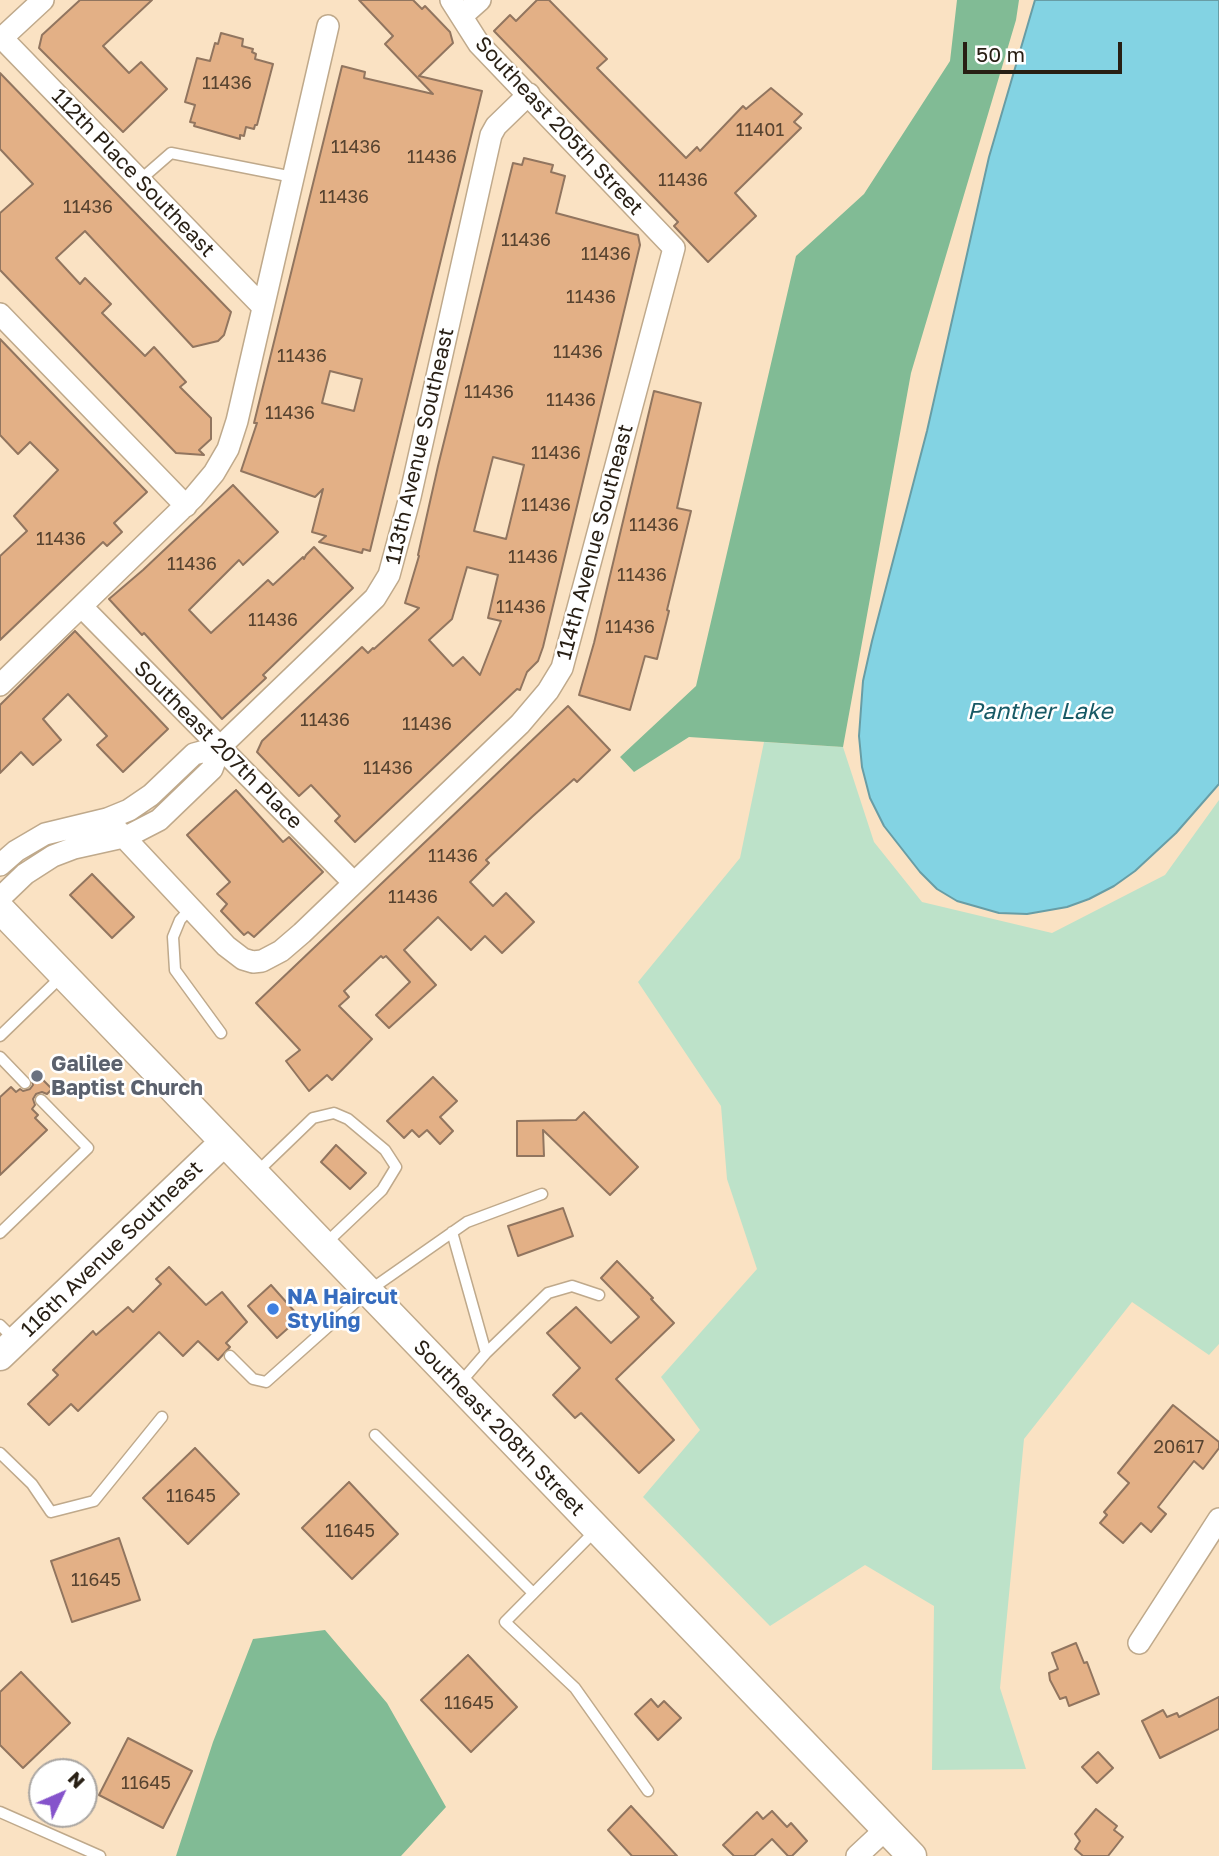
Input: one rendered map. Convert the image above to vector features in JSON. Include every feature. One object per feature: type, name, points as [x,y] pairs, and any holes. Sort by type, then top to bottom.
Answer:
[{"type":"main road","name":"Southeast 208th Street","points":[[0,909],[912,1856]]},
{"type":"main road","name":"116th Avenue Southeast","points":[[5,1341],[223,1143]]},
{"type":"street","name":"112th Place Southeast","points":[[43,0],[1,37],[263,307]]},
{"type":"street","points":[[457,8],[481,0]]},
{"type":"street","name":"Southeast 205th Street","points":[[457,8],[479,44],[674,248]]},
{"type":"street","points":[[0,685],[186,506],[214,473],[233,436],[328,26]]},
{"type":"street","name":"113th Avenue Southeast","points":[[0,898],[22,876],[53,856],[74,848],[122,837],[152,824],[212,769],[220,747],[375,598],[389,575],[407,510],[491,135],[496,126],[529,94]]},
{"type":"street","name":"114th Avenue Southeast","points":[[190,909],[230,950],[243,959],[258,962],[272,957],[354,883],[520,724],[548,691],[562,668],[674,248]]},
{"type":"street","points":[[0,313],[186,506]]},
{"type":"street","name":"Southeast 207th Place","points":[[82,607],[354,883]]},
{"type":"street","name":"113th Avenue Southeast","points":[[0,865],[16,851],[45,834],[107,819],[144,801],[194,754],[220,747]]},
{"type":"street","points":[[107,819],[190,909]]},
{"type":"street","points":[[1139,1643],[1219,1519]]},
{"type":"street","points":[[857,1856],[886,1829]]},
{"type":"lane","points":[[140,180],[171,153],[293,177]]},
{"type":"lane","points":[[190,909],[180,920],[173,937],[175,970],[221,1033]]},
{"type":"lane","points":[[0,1036],[63,975]]},
{"type":"lane","points":[[0,1057],[25,1083]]},
{"type":"lane","points":[[0,1233],[88,1148],[41,1100]]},
{"type":"lane","points":[[254,1174],[313,1118],[334,1112],[348,1119],[385,1150],[396,1167],[382,1190],[323,1246]]},
{"type":"lane","points":[[230,1356],[253,1379],[266,1382],[367,1292],[452,1232],[467,1222],[542,1194]]},
{"type":"lane","points":[[452,1232],[486,1353]]},
{"type":"lane","points":[[457,1385],[548,1293],[572,1286],[599,1296]]},
{"type":"lane","points":[[0,1453],[32,1484],[51,1511],[94,1501],[162,1417]]},
{"type":"lane","points":[[375,1435],[533,1593]]},
{"type":"lane","points":[[597,1530],[505,1622],[575,1688],[648,1791]]},
{"type":"lane","points":[[0,1812],[100,1856]]},
{"type":"green space","points":[[957,0],[1019,0],[1016,20],[911,373],[843,747],[689,737],[634,772],[620,757],[696,686],[796,256],[864,194],[950,61]]},
{"type":"green space","points":[[764,742],[843,747],[874,842],[922,902],[1052,933],[1165,875],[1219,800],[1219,1344],[1209,1355],[1132,1302],[1024,1439],[1000,1688],[1026,1769],[932,1770],[934,1606],[865,1565],[770,1626],[643,1497],[700,1430],[661,1377],[757,1269],[727,1179],[721,1106],[638,982],[740,858]]},
{"type":"green space","points":[[325,1630],[387,1703],[446,1807],[401,1856],[176,1856],[213,1742],[253,1639]]},
{"type":"water","name":"Panther Lake","points":[[1035,0],[1219,0],[1219,784],[1176,833],[1135,871],[1114,886],[1067,907],[1027,914],[999,913],[957,901],[937,889],[920,872],[884,826],[870,798],[862,767],[859,736],[863,681],[872,641],[927,431],[989,157]]},
{"type":"building","points":[[80,0],[152,0],[103,46],[129,73],[141,62],[167,89],[123,132],[39,48],[42,35]]},
{"type":"building","points":[[359,0],[413,0],[422,9],[425,6],[450,32],[453,43],[419,76],[482,91],[370,551],[363,549],[362,553],[319,542],[326,536],[312,532],[323,489],[315,497],[241,471],[257,423],[254,423],[342,66],[365,72],[364,78],[433,94],[385,44],[393,36]],"holes":[[[330,371],[362,379],[354,411],[322,403]]]},
{"type":"building","points":[[537,0],[549,0],[607,59],[597,68],[686,158],[697,147],[700,151],[743,106],[746,109],[771,88],[802,114],[794,122],[801,128],[735,193],[756,216],[708,262],[674,226],[678,222],[494,31],[510,15],[516,21]]},
{"type":"building","points":[[221,33],[243,39],[242,46],[253,49],[255,59],[273,64],[257,125],[254,129],[246,127],[244,136],[240,135],[240,139],[194,126],[195,123],[190,122],[195,105],[185,102],[197,58],[210,61]]},
{"type":"building","points":[[0,73],[231,312],[224,335],[218,341],[193,347],[85,231],[56,258],[80,284],[85,278],[111,304],[102,313],[145,356],[154,347],[186,382],[180,387],[211,418],[211,439],[199,450],[204,455],[176,453],[0,270],[0,213],[33,184],[0,149]]},
{"type":"building","points":[[524,158],[553,165],[551,172],[565,176],[556,213],[638,235],[640,245],[543,647],[538,661],[527,672],[520,690],[517,689],[355,842],[335,821],[340,816],[311,785],[299,796],[257,752],[262,741],[362,647],[368,653],[374,649],[419,608],[405,603],[419,556],[438,466],[513,163],[522,165]],"holes":[[[493,457],[524,465],[506,539],[474,531]],[[467,567],[498,575],[488,618],[501,621],[480,675],[463,657],[453,666],[429,640],[452,619]]]},
{"type":"building","points":[[0,339],[147,492],[114,523],[122,532],[107,546],[103,542],[0,640],[0,556],[27,531],[14,516],[58,470],[30,442],[18,454],[0,435]]},
{"type":"building","points":[[654,391],[701,403],[677,508],[691,511],[667,610],[669,611],[657,659],[645,656],[630,710],[579,695],[594,643]]},
{"type":"building","points":[[233,485],[278,532],[243,565],[239,560],[189,610],[211,633],[268,580],[273,585],[314,547],[353,588],[263,675],[266,678],[222,719],[144,633],[142,635],[109,599]]},
{"type":"building","points":[[75,631],[168,729],[123,772],[97,745],[107,736],[68,694],[43,719],[61,740],[33,765],[21,752],[0,773],[0,705]]},
{"type":"building","points":[[568,706],[610,750],[577,782],[574,779],[486,860],[489,863],[470,882],[493,906],[506,893],[534,922],[502,953],[485,936],[471,950],[438,917],[404,950],[436,985],[389,1028],[376,1015],[410,982],[386,956],[381,956],[344,991],[349,997],[339,1006],[372,1039],[332,1080],[327,1075],[309,1091],[286,1061],[300,1050],[256,1003]]},
{"type":"building","points":[[236,790],[283,842],[289,837],[323,872],[254,937],[248,932],[244,935],[221,911],[227,904],[217,894],[230,882],[187,835]]},
{"type":"building","points":[[92,874],[134,917],[112,938],[70,895]]},
{"type":"building","points":[[36,1073],[52,1089],[47,1094],[36,1094],[33,1099],[35,1105],[32,1109],[38,1115],[35,1118],[47,1130],[0,1175],[0,1097],[11,1087],[16,1092],[30,1089],[33,1085],[31,1078]]},
{"type":"building","points":[[433,1077],[457,1101],[440,1117],[453,1131],[440,1144],[427,1130],[419,1137],[412,1130],[404,1138],[387,1121]]},
{"type":"building","points":[[584,1112],[638,1167],[610,1195],[543,1130],[544,1156],[517,1156],[517,1121],[576,1120]]},
{"type":"building","points":[[336,1145],[366,1173],[350,1189],[321,1162]]},
{"type":"building","points":[[563,1208],[573,1236],[518,1256],[508,1226]]},
{"type":"building","points":[[617,1261],[674,1323],[616,1379],[674,1440],[639,1473],[581,1413],[575,1418],[553,1395],[580,1368],[547,1333],[576,1307],[611,1343],[639,1317],[601,1278]]},
{"type":"building","points":[[169,1267],[206,1305],[222,1292],[247,1322],[226,1343],[230,1347],[218,1360],[198,1341],[183,1356],[159,1332],[78,1411],[71,1404],[49,1425],[28,1404],[58,1375],[53,1370],[93,1331],[96,1335],[128,1307],[133,1312],[161,1284],[156,1279]]},
{"type":"building","points":[[271,1285],[295,1312],[290,1317],[295,1322],[277,1338],[248,1306]]},
{"type":"building","points":[[1173,1405],[1219,1442],[1219,1448],[1203,1469],[1194,1461],[1158,1507],[1166,1514],[1151,1532],[1141,1523],[1123,1543],[1100,1523],[1107,1515],[1104,1512],[1129,1483],[1118,1473]]},
{"type":"building","points":[[195,1448],[239,1494],[188,1544],[143,1498]]},
{"type":"building","points":[[349,1482],[398,1534],[352,1579],[302,1528]]},
{"type":"building","points":[[119,1538],[140,1600],[72,1622],[51,1561]]},
{"type":"building","points":[[1076,1643],[1084,1663],[1087,1662],[1099,1694],[1069,1706],[1066,1697],[1060,1699],[1049,1673],[1058,1669],[1052,1653]]},
{"type":"building","points":[[468,1655],[517,1707],[471,1752],[421,1700]]},
{"type":"building","points":[[21,1672],[70,1723],[33,1758],[28,1758],[28,1763],[23,1768],[0,1745],[0,1692]]},
{"type":"building","points":[[1219,1697],[1219,1729],[1160,1758],[1142,1721],[1163,1710],[1167,1717],[1177,1713],[1179,1717]]},
{"type":"building","points":[[651,1699],[658,1707],[664,1701],[681,1718],[658,1740],[635,1714]]},
{"type":"building","points":[[128,1738],[192,1771],[163,1828],[99,1795]]},
{"type":"building","points":[[1098,1752],[1113,1768],[1097,1783],[1082,1767]]},
{"type":"building","points":[[631,1806],[677,1856],[632,1856],[608,1830]]},
{"type":"building","points":[[1096,1809],[1117,1826],[1114,1830],[1123,1837],[1108,1856],[1083,1856],[1075,1849],[1080,1841],[1075,1834]]},
{"type":"building","points":[[772,1811],[787,1827],[791,1823],[807,1841],[792,1856],[788,1856],[772,1839],[754,1856],[734,1856],[723,1845],[757,1812],[763,1819]]},
{"type":"place","name":"Galilee Baptist Church","points":[[37,1076]]},
{"type":"place","name":"NA Haircut Styling","points":[[273,1309]]}]
